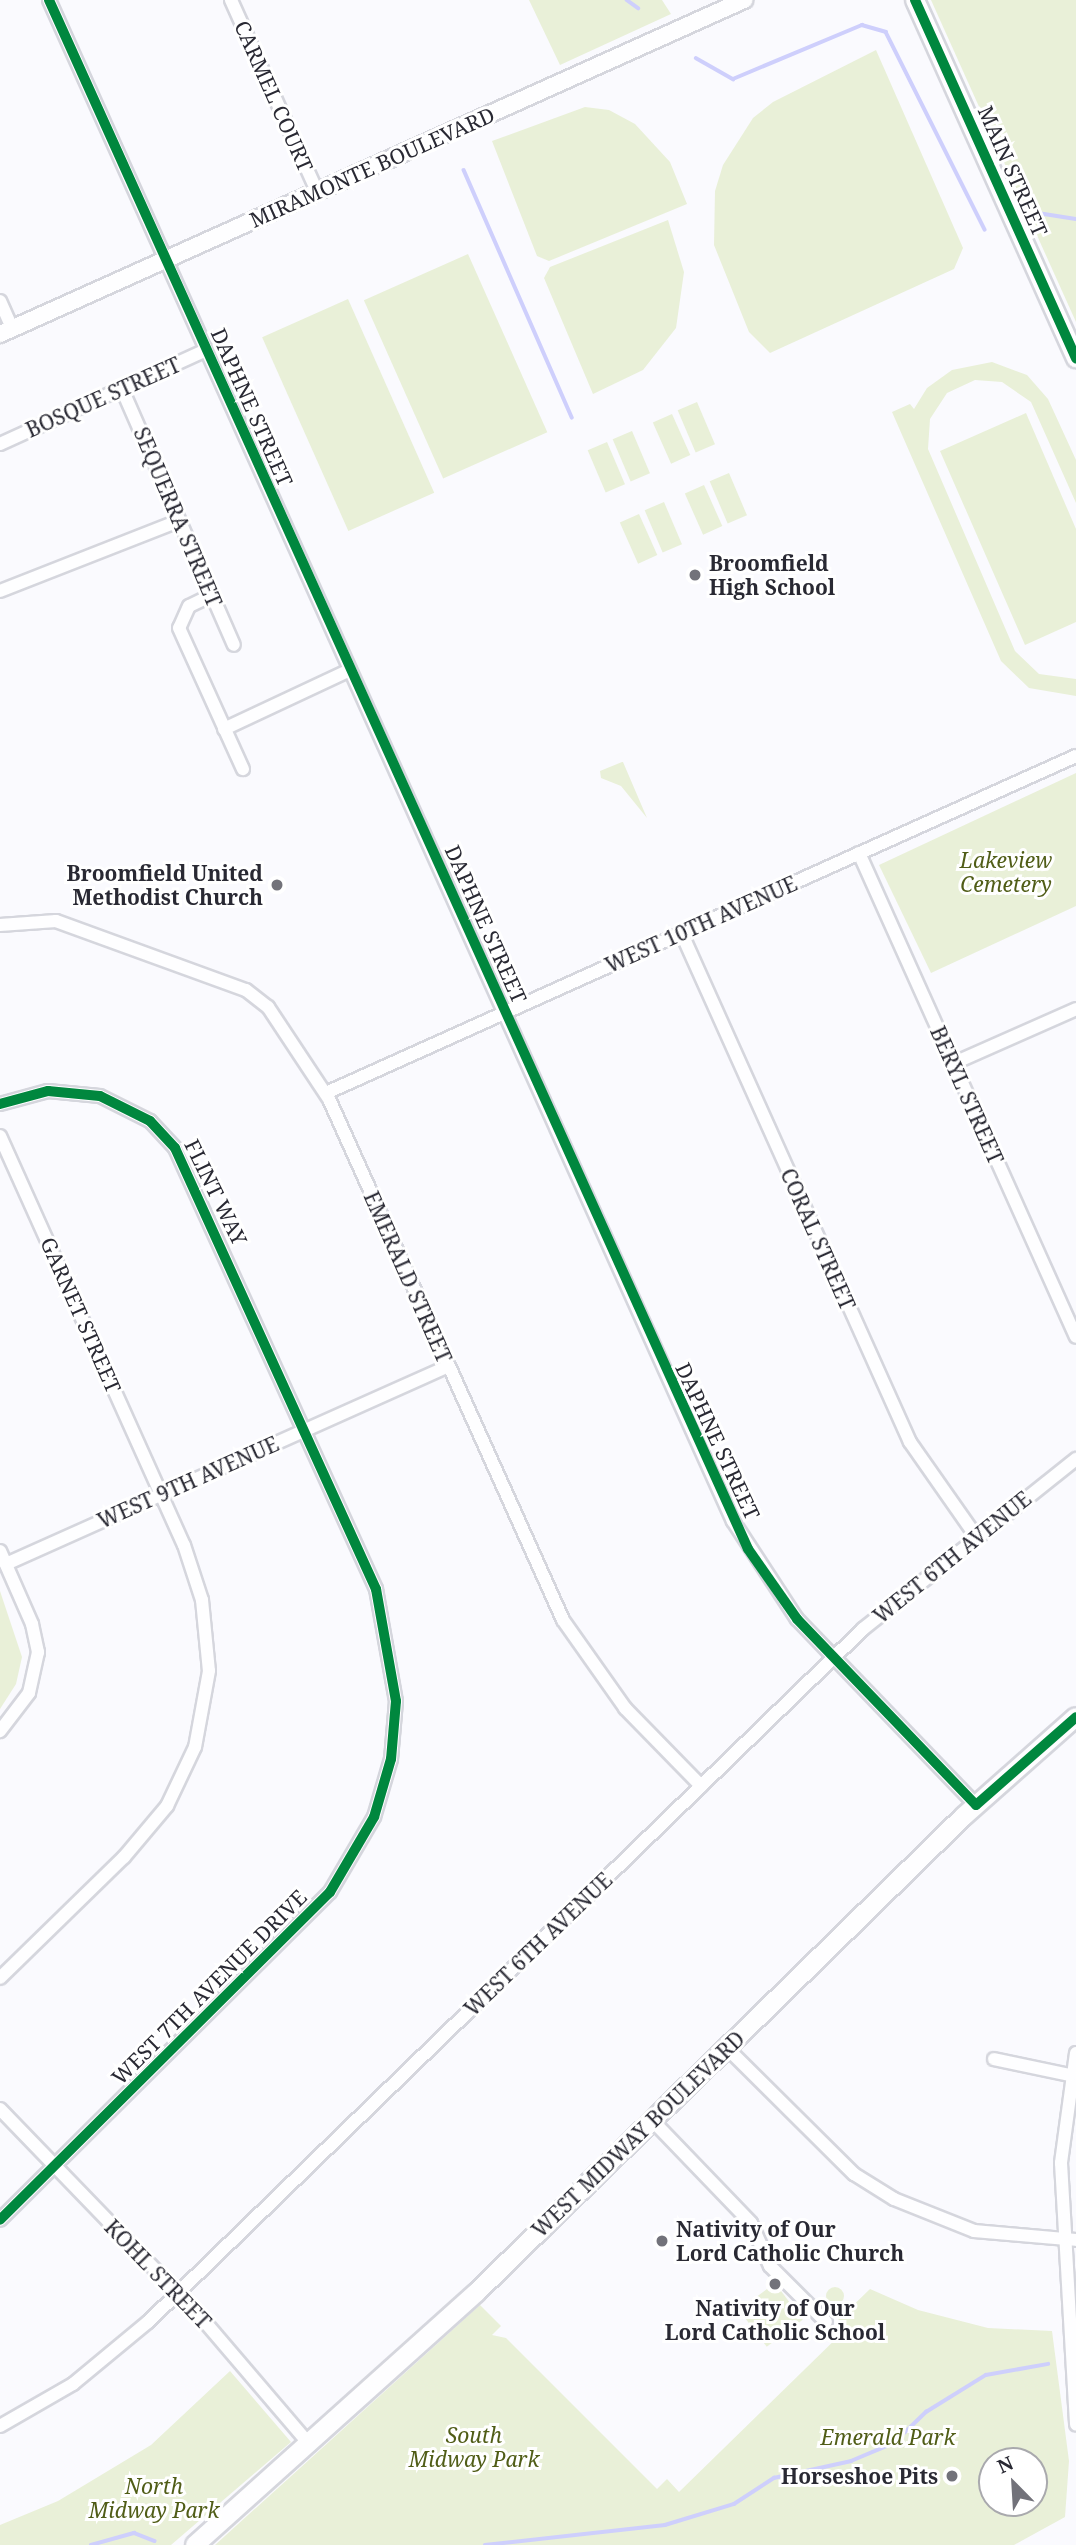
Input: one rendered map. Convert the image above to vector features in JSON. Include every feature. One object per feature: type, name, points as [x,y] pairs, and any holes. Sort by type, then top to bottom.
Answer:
[{"type":"main road","name":"MAIN STREET","points":[[915,0],[1076,358]]},
{"type":"main road","name":"WEST MIDWAY BOULEVARD","points":[[195,2545],[310,2445],[476,2293],[650,2119],[727,2048],[976,1805],[1076,1717]]},
{"type":"street","name":"DAPHNE STREET","points":[[49,0],[733,1521],[766,1578],[834,1657],[976,1805]]},
{"type":"street","name":"CARMEL COURT","points":[[230,0],[317,191]]},
{"type":"street","name":"MIRAMONTE BOULEVARD","points":[[6,331],[744,0]]},
{"type":"street","points":[[0,301],[6,331]]},
{"type":"street","name":"BOSQUE STREET","points":[[0,444],[205,350]]},
{"type":"street","name":"SEQUERRA STREET","points":[[122,388],[234,645]]},
{"type":"street","points":[[0,591],[179,521]]},
{"type":"street","points":[[212,595],[189,606],[179,628],[243,769]]},
{"type":"street","points":[[224,729],[350,670]]},
{"type":"street","name":"WEST 10TH AVENUE","points":[[326,1093],[1076,756]]},
{"type":"street","name":"BERYL STREET","points":[[859,853],[1076,1337]]},
{"type":"street","name":"EMERALD STREET","points":[[0,925],[56,921],[246,990],[268,1007],[326,1093],[448,1366],[579,1647],[625,1708],[701,1786]]},
{"type":"street","name":"CORAL STREET","points":[[681,933],[910,1441],[975,1535]]},
{"type":"street","points":[[952,1063],[1076,1009]]},
{"type":"street","name":"FLINT WAY","points":[[0,1104],[37,1092],[82,1091],[131,1109],[163,1133],[184,1164],[304,1430]]},
{"type":"street","name":"GARNET STREET","points":[[0,1136],[197,1579],[208,1642],[195,1747],[145,1835],[0,1978]]},
{"type":"street","name":"WEST 9TH AVENUE","points":[[6,1564],[448,1366]]},
{"type":"street","name":"WEST 7TH AVENUE DRIVE","points":[[0,2220],[314,1913],[352,1863],[381,1798],[396,1701],[386,1619],[304,1430]]},
{"type":"street","name":"WEST 6TH AVENUE","points":[[0,2426],[73,2384],[178,2293],[834,1657],[975,1535],[1076,1459]]},
{"type":"street","points":[[0,1551],[38,1653],[29,1693],[0,1731]]},
{"type":"street","points":[[727,2048],[854,2174],[894,2200],[974,2231],[1070,2241]]},
{"type":"street","points":[[1076,2053],[1070,2075],[1070,2241],[1076,2425]]},
{"type":"street","points":[[994,2059],[1070,2075]]},
{"type":"street","name":"KOHL STREET","points":[[0,2109],[178,2293],[310,2445]]},
{"type":"street","points":[[650,2119],[751,2222],[770,2266],[827,2322]]},
{"type":"green space","points":[[529,0],[662,0],[671,14],[560,65]]},
{"type":"green space","points":[[931,0],[1076,0],[1076,322]]},
{"type":"green space","points":[[876,50],[963,248],[954,269],[770,353],[749,332],[714,245],[715,191],[723,165],[753,118],[773,102]]},
{"type":"green space","points":[[585,107],[609,110],[635,124],[670,162],[687,204],[549,261],[537,256],[492,141]]},
{"type":"green space","points":[[668,220],[684,272],[676,328],[643,370],[593,394],[544,278],[550,267]]},
{"type":"green space","points":[[468,254],[547,432],[443,479],[364,300]]},
{"type":"green space","points":[[348,299],[434,493],[348,531],[262,337]]},
{"type":"green space","points":[[992,362],[1027,375],[1048,399],[1076,460],[1076,503],[1031,402],[1002,382],[975,380],[947,393],[930,419],[928,449],[1015,651],[1039,674],[1076,679],[1076,696],[1029,688],[1001,661],[892,412],[910,404],[914,409],[927,388],[952,370]]},
{"type":"green space","points":[[697,402],[715,444],[696,453],[678,410]]},
{"type":"green space","points":[[1026,413],[1076,529],[1076,622],[1025,645],[940,451]]},
{"type":"green space","points":[[672,414],[690,455],[671,464],[653,423]]},
{"type":"green space","points":[[632,431],[650,473],[631,482],[613,439]]},
{"type":"green space","points":[[607,442],[625,484],[606,493],[588,450]]},
{"type":"green space","points":[[729,473],[747,515],[728,524],[710,481]]},
{"type":"green space","points":[[704,485],[722,526],[703,535],[685,494]]},
{"type":"green space","points":[[664,502],[682,544],[663,553],[645,510]]},
{"type":"green space","points":[[639,514],[657,555],[638,564],[620,523]]},
{"type":"green space","points":[[623,762],[647,818],[621,786],[601,778],[600,771]]},
{"type":"green space","name":"Lakeview Cemetery","points":[[1076,773],[1076,906],[931,973],[879,865]]},
{"type":"green space","points":[[0,1591],[22,1657],[16,1684],[0,1709]]},
{"type":"green space","points":[[775,2283],[803,2320],[767,2347],[739,2310]]},
{"type":"green space","points":[[835,2287],[843,2292],[844,2296],[839,2304],[835,2305],[827,2300],[826,2296],[831,2288]]},
{"type":"green space","points":[[870,2289],[918,2310],[988,2328],[1052,2331],[1069,2461],[1065,2517],[1014,2545],[215,2545],[480,2305],[501,2326],[492,2335],[506,2338],[657,2489],[667,2479],[679,2492],[846,2329],[838,2320]]},
{"type":"green space","name":"North Midway Park","points":[[230,2371],[291,2442],[171,2545],[0,2545],[0,2525],[58,2501],[151,2445]]},
{"type":"waterway","points":[[627,0],[638,8]]},
{"type":"waterway","points":[[696,58],[733,79],[862,25],[886,32],[985,230]]},
{"type":"waterway","points":[[464,170],[572,417]]},
{"type":"waterway","points":[[1038,213],[1076,219]]},
{"type":"waterway","points":[[485,2545],[665,2525],[734,2504],[774,2478],[851,2461],[894,2443],[926,2412],[986,2375],[1048,2364]]},
{"type":"waterway","points":[[91,2545],[134,2533],[155,2541]]},
{"type":"cycle path","points":[[49,0],[748,1549],[797,1619],[976,1805],[1076,1717]]},
{"type":"cycle path","points":[[915,0],[1076,358]]},
{"type":"cycle path","points":[[0,1104],[48,1091],[100,1096],[150,1121],[175,1148],[376,1589],[396,1701],[391,1759],[374,1817],[330,1892],[0,2220]]},
{"type":"place","name":"Broomfield High School","points":[[695,575]]},
{"type":"place","name":"Broomfield United Methodist Church","points":[[277,885]]},
{"type":"place","name":"Nativity of Our Lord Catholic Church","points":[[662,2241]]},
{"type":"place","name":"Nativity of Our Lord Catholic School","points":[[775,2284]]},
{"type":"place","name":"Horseshoe Pits","points":[[952,2476]]},
{"type":"park label","name":"Emerald Park","points":[[888,2437]]},
{"type":"park label","name":"South Midway Park","points":[[474,2447]]}]
